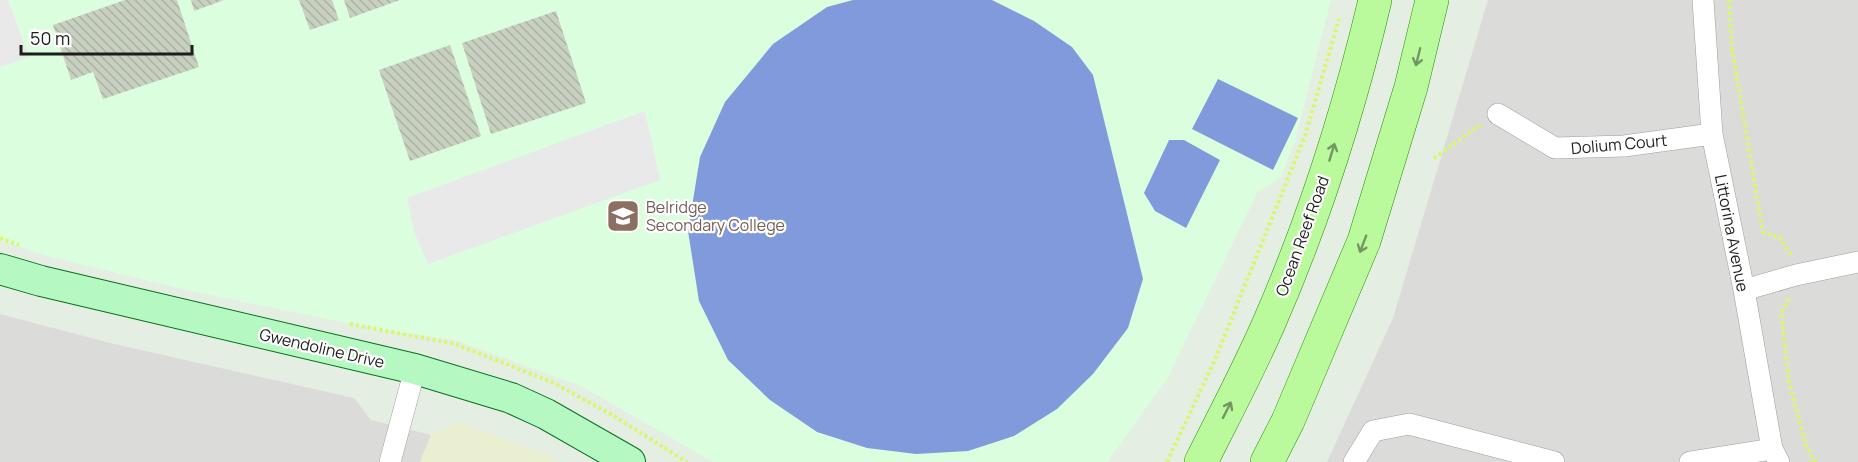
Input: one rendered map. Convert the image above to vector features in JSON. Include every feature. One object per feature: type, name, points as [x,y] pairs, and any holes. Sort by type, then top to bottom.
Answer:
[{"type":"main road","name":"Ocean Reef Road","points":[[1201,462],[1269,324],[1306,231],[1331,156],[1375,0]]},
{"type":"main road","points":[[1267,462],[1288,421],[1364,241],[1411,87],[1432,0]]},
{"type":"street","name":"Littorina Avenue","points":[[1703,0],[1712,134],[1776,455]]},
{"type":"street","name":"Dolium Court","points":[[1498,114],[1556,148],[1624,146],[1712,134]]},
{"type":"street","points":[[1744,290],[1796,275],[1858,262]]},
{"type":"street","name":"Gwendoline Drive","points":[[0,269],[41,281],[416,369],[511,398],[546,414],[630,462]]},
{"type":"street","points":[[390,462],[416,369]]},
{"type":"street","points":[[1354,462],[1373,431],[1409,424],[1554,462]]},
{"type":"street","points":[[1690,462],[1776,455]]},
{"type":"path","points":[[1729,0],[1732,50],[1762,232],[1780,238],[1792,257],[1796,275],[1796,288],[1781,312],[1789,382],[1806,445],[1815,462]]},
{"type":"path","points":[[1167,462],[1214,362],[1301,147],[1342,11]]},
{"type":"path","points":[[1434,158],[1498,114]]},
{"type":"shaded area","name":"Belridge Secondary College","points":[[0,0],[1331,0],[1295,141],[1281,177],[1257,193],[1167,379],[1107,462],[713,462],[581,386],[455,340],[376,329],[190,291],[39,254],[0,239]]},
{"type":"shaded area","points":[[8,0],[29,57],[0,67],[0,1]]},
{"type":"shaded area","points":[[853,0],[992,0],[1034,21],[1072,47],[1093,75],[1143,279],[1128,328],[1093,374],[1057,409],[1014,436],[968,451],[916,454],[867,448],[817,432],[770,400],[728,360],[699,301],[688,231],[700,157],[725,102],[773,44],[827,7]]},
{"type":"shaded area","points":[[1488,0],[1858,0],[1858,462],[1327,462],[1393,318]]},
{"type":"shaded area","points":[[1218,79],[1298,118],[1273,170],[1192,129]]},
{"type":"shaded area","points":[[645,111],[660,180],[428,264],[414,232],[407,198]]},
{"type":"shaded area","points":[[1169,140],[1184,140],[1220,160],[1186,228],[1155,211],[1144,193]]},
{"type":"shaded area","points":[[0,314],[110,343],[354,398],[371,420],[431,435],[420,462],[0,462]]},
{"type":"shaded area","points":[[459,422],[550,456],[559,462],[420,462],[431,435]]},
{"type":"building","points":[[125,0],[177,0],[199,67],[103,99],[93,72],[71,80],[53,25]]},
{"type":"building","points":[[191,0],[224,0],[194,11]]},
{"type":"building","points":[[299,0],[332,0],[339,20],[310,30]]},
{"type":"building","points":[[344,0],[400,0],[350,18]]},
{"type":"building","points":[[556,11],[586,103],[491,134],[462,43]]},
{"type":"building","points":[[450,45],[481,136],[410,161],[379,70]]},
{"type":"place","name":"Belridge Secondary College","points":[[623,216]]}]
